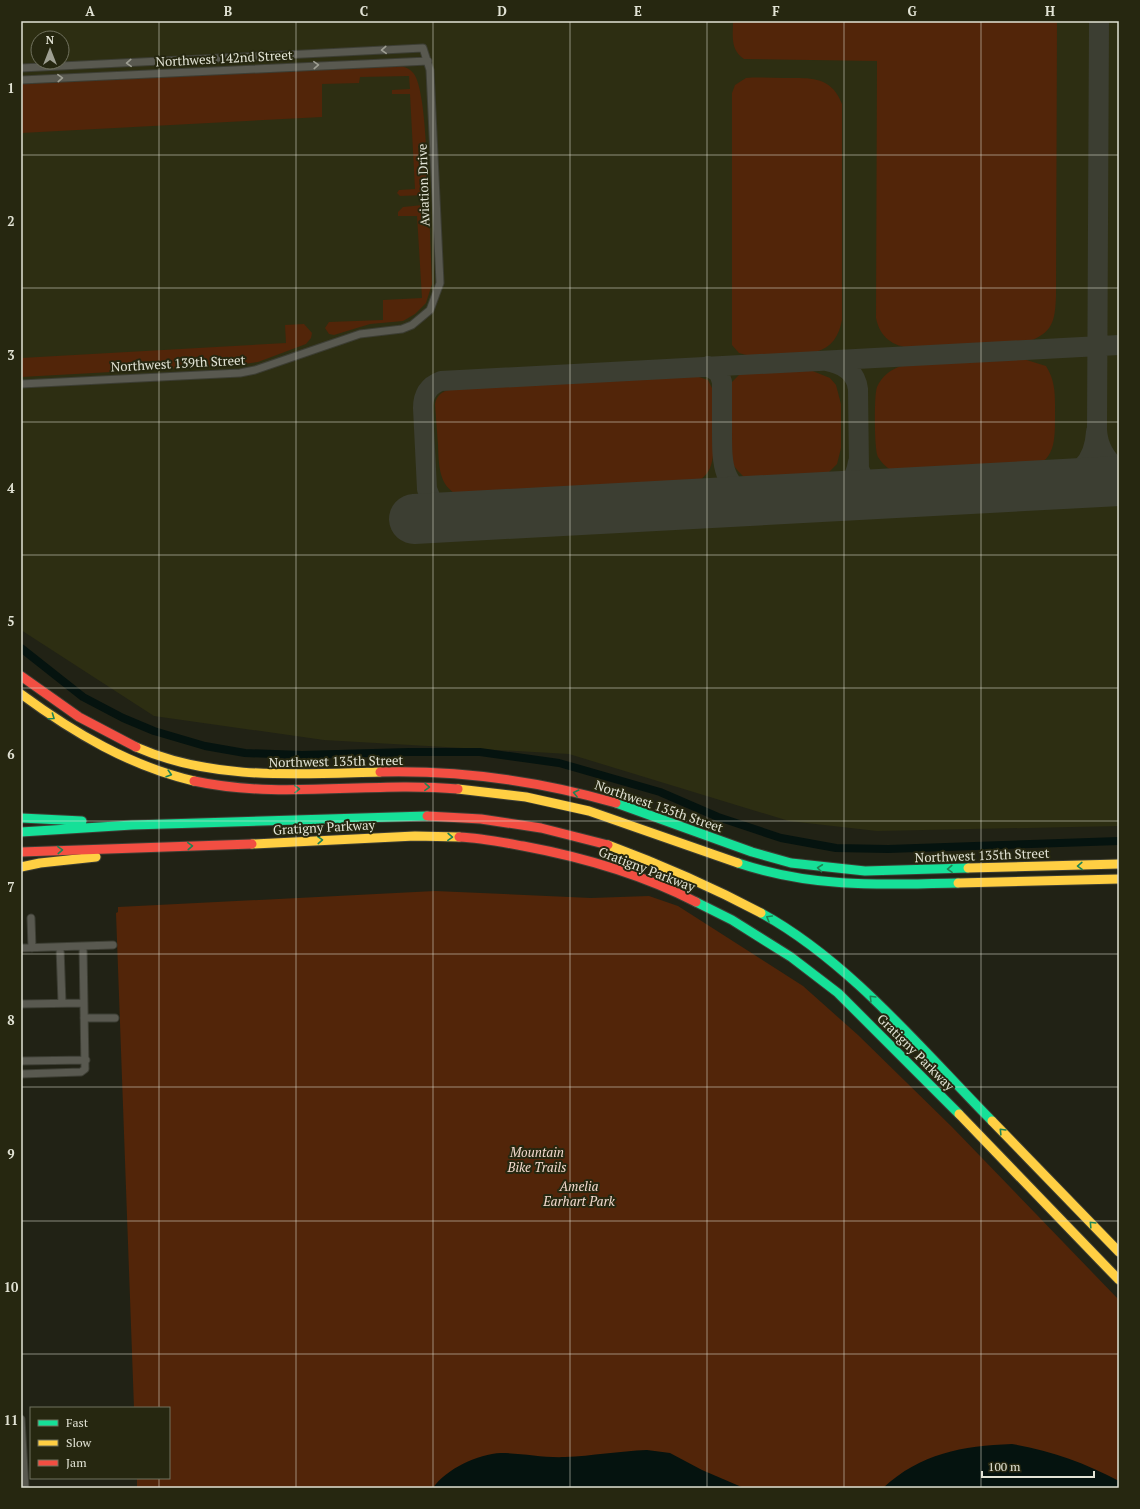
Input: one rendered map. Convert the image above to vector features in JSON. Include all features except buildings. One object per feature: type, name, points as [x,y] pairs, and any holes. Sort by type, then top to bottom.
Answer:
[{"type":"main road","name":"Northwest 135th Street","points":[[21,676],[57,704],[122,741],[156,755],[208,769],[259,775],[423,772],[516,780],[606,800],[645,812],[742,849],[781,861],[807,866],[864,871],[1119,864]]},
{"type":"main road","name":"Northwest 135th Street","points":[[21,694],[58,722],[84,738],[116,754],[158,771],[212,784],[265,790],[448,788],[516,795],[601,813],[769,872],[828,883],[863,885],[1119,878]]},
{"type":"main road","name":"Gratigny Parkway","points":[[21,832],[132,825],[416,816],[481,819],[548,830],[608,845],[666,866],[712,887],[773,920],[819,953],[863,989],[1119,1252]]},
{"type":"main road","points":[[21,818],[132,825]]},
{"type":"main road","name":"Gratigny Parkway","points":[[21,852],[163,848],[415,836],[480,838],[556,852],[614,868],[681,894],[732,920],[785,953],[838,993],[1002,1157],[1119,1280]]},
{"type":"main road","points":[[21,868],[47,862],[119,855],[163,848]]},
{"type":"main road","points":[[1043,867],[1043,881]]},
{"type":"street","name":"Aviation Drive","points":[[422,318],[430,310],[440,283],[430,70],[423,48]]},
{"type":"street","name":"Northwest 142nd Street","points":[[21,68],[423,48]]},
{"type":"street","name":"Northwest 142nd Street","points":[[21,80],[428,61]]},
{"type":"street","name":"Northwest 139th Street","points":[[21,384],[247,372],[360,334],[402,328],[412,325],[422,318]]},
{"type":"street","points":[[31,918],[32,948]]},
{"type":"street","points":[[21,948],[113,945]]},
{"type":"street","points":[[83,946],[86,1060],[85,1069],[81,1072],[24,1074],[23,1061],[86,1060]]},
{"type":"street","points":[[60,947],[62,1003]]},
{"type":"street","points":[[21,1004],[84,1003]]},
{"type":"street","points":[[84,1018],[115,1018]]},
{"type":"street","points":[[21,1419],[25,1488]]},
{"type":"shaded area","points":[[21,21],[1119,21],[1119,826],[877,831],[789,821],[569,754],[324,740],[154,716],[21,630]]},
{"type":"shaded area","points":[[1012,1444],[1054,1454],[1093,1468],[1119,1481],[1119,1488],[883,1488],[897,1476],[927,1459],[976,1447]]},
{"type":"shaded area","points":[[647,1450],[670,1453],[702,1470],[744,1488],[433,1488],[454,1469],[482,1456],[492,1454],[509,1453],[565,1457]]},
{"type":"green space","points":[[733,21],[1057,21],[1056,296],[1055,312],[1051,325],[1042,335],[1027,342],[911,348],[893,343],[884,335],[880,330],[876,318],[877,61],[744,59],[734,47]]},
{"type":"green space","points":[[396,65],[410,70],[414,74],[421,96],[426,149],[428,193],[426,195],[400,196],[397,193],[399,190],[415,189],[410,94],[392,94],[392,90],[410,89],[409,76],[360,77],[359,83],[322,84],[322,117],[21,133],[21,84]]},
{"type":"green space","points":[[746,78],[802,78],[818,80],[832,88],[842,104],[842,320],[837,336],[834,340],[822,350],[816,352],[750,356],[739,353],[732,345],[732,93],[735,85]]},
{"type":"green space","points":[[423,205],[429,207],[432,284],[426,303],[415,314],[403,321],[370,324],[334,335],[329,334],[325,328],[329,322],[383,320],[383,300],[422,298],[417,216],[398,216],[398,212],[403,207]]},
{"type":"green space","points":[[304,324],[312,333],[311,338],[306,344],[258,362],[238,365],[21,377],[21,358],[286,343],[285,325]]},
{"type":"green space","points":[[1020,358],[1046,366],[1053,383],[1055,401],[1055,434],[1051,451],[1041,463],[1021,470],[905,475],[889,469],[880,461],[876,444],[875,400],[877,387],[887,374],[902,366]]},
{"type":"green space","points":[[810,370],[830,378],[836,385],[841,404],[841,448],[837,464],[824,477],[811,481],[760,483],[746,479],[734,466],[730,453],[732,382],[740,374]]},
{"type":"green space","points":[[696,376],[708,380],[713,390],[715,418],[714,442],[710,468],[701,479],[689,486],[471,499],[452,492],[443,480],[439,464],[435,404],[438,397],[445,391],[455,389]]},
{"type":"green space","name":"Mountain Bike Trails","points":[[435,891],[591,898],[649,896],[678,906],[803,986],[858,1035],[952,1127],[1119,1300],[1119,1488],[137,1488],[137,1479],[170,1479],[170,1407],[134,1407],[116,913],[118,912],[118,907]]},
{"type":"waterway","points":[[21,648],[83,697],[123,718],[154,731],[205,746],[245,753],[302,755],[480,752],[559,763],[660,792],[718,817],[781,838],[836,848],[888,849],[1119,841]]},
{"type":"taxiway","points":[[1099,21],[1097,430],[1099,442],[1104,453],[1110,462],[1119,470]]},
{"type":"taxiway","points":[[443,517],[431,499],[427,489],[423,408],[425,395],[430,388],[441,381],[1119,345]]},
{"type":"taxiway","points":[[826,361],[838,364],[848,370],[855,378],[857,383],[859,469],[861,474],[871,486],[891,493]]},
{"type":"taxiway","points":[[708,366],[719,373],[722,382],[722,444],[726,474],[736,489],[756,500]]},
{"type":"taxiway","points":[[1048,484],[1075,473],[1088,461],[1095,443],[1096,432]]},
{"type":"taxiway","points":[[824,497],[843,489],[851,481],[858,462]]},
{"type":"runway","points":[[414,519],[1119,481]]},
{"type":"traffic: fast","points":[[616,803],[752,852],[791,863],[865,871],[968,868]]},
{"type":"traffic: fast","points":[[21,832],[132,825],[427,816]]},
{"type":"traffic: fast","points":[[21,818],[82,821]]},
{"type":"traffic: fast","points":[[738,863],[793,877],[820,881],[874,884],[958,883]]},
{"type":"traffic: fast","points":[[696,902],[732,920],[791,957],[838,993],[959,1114]]},
{"type":"traffic: fast","points":[[761,913],[793,933],[854,981],[883,1008],[992,1121]]},
{"type":"traffic: slow","points":[[21,694],[61,722],[103,746],[147,767],[194,781]]},
{"type":"traffic: slow","points":[[136,747],[165,758],[195,766],[225,770],[287,774],[380,772]]},
{"type":"traffic: slow","points":[[458,789],[526,797],[589,811],[738,863]]},
{"type":"traffic: slow","points":[[252,844],[415,836],[459,837]]},
{"type":"traffic: slow","points":[[608,845],[686,876],[761,913]]},
{"type":"traffic: slow","points":[[21,867],[40,863],[96,857]]},
{"type":"traffic: slow","points":[[968,868],[1119,864]]},
{"type":"traffic: slow","points":[[958,883],[1119,879]]},
{"type":"traffic: slow","points":[[959,1114],[1119,1280]]},
{"type":"traffic: slow","points":[[992,1121],[1119,1252]]},
{"type":"traffic: jam","points":[[21,676],[79,717],[136,747]]},
{"type":"traffic: jam","points":[[380,772],[440,773],[499,778],[587,795],[616,803]]},
{"type":"traffic: jam","points":[[194,781],[260,789],[293,790],[392,787],[458,789]]},
{"type":"traffic: jam","points":[[427,816],[481,819],[541,828],[608,845]]},
{"type":"traffic: jam","points":[[459,837],[483,839],[545,850],[589,861],[654,883],[696,902]]},
{"type":"traffic: jam","points":[[21,852],[252,844]]},
{"type":"park label","name":"Amelia Earhart Park","points":[[579,1194]]}]
